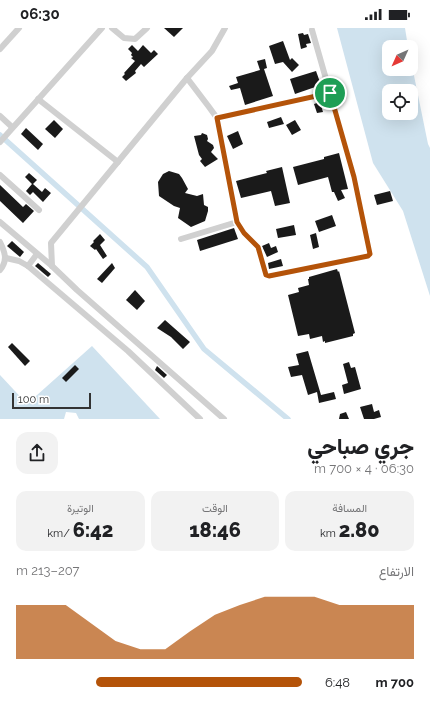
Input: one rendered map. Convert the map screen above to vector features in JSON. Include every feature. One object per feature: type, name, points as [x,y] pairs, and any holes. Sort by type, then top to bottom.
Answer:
[{"type":"lane","points":[[0,49],[19,28]]},
{"type":"lane","points":[[0,142],[102,28]]},
{"type":"lane","points":[[112,28],[124,38],[135,39],[147,28]]},
{"type":"lane","points":[[52,266],[51,243],[187,78],[212,51],[225,28]]},
{"type":"lane","points":[[187,78],[217,118],[237,222],[244,233],[258,247],[266,275],[269,276],[368,256],[370,254],[354,177],[312,30]]},
{"type":"lane","points":[[217,118],[330,93]]},
{"type":"lane","points":[[38,99],[118,162]]},
{"type":"lane","points":[[0,116],[12,127]]},
{"type":"lane","points":[[0,175],[39,210]]},
{"type":"lane","points":[[0,222],[52,266],[77,290],[224,419]]},
{"type":"lane","points":[[181,239],[237,222]]},
{"type":"lane","points":[[0,242],[6,258],[0,270]]},
{"type":"lane","points":[[28,266],[38,254]]},
{"type":"lane","points":[[6,258],[19,261],[28,266],[128,351],[200,419]]},
{"type":"water","points":[[337,28],[405,28],[407,40],[382,40],[382,76],[414,76],[416,84],[382,84],[382,120],[418,120],[418,95],[430,148],[430,296],[403,211],[373,163]]},
{"type":"water","points":[[92,346],[160,419],[79,419],[76,413],[66,412],[64,419],[0,419],[0,375],[27,404]]},
{"type":"building","points":[[164,28],[183,28],[174,37]]},
{"type":"building","points":[[303,33],[304,35],[308,34],[311,43],[306,44],[307,47],[301,49],[298,34]]},
{"type":"building","points":[[283,41],[290,60],[292,58],[299,65],[292,72],[283,62],[275,64],[269,46]]},
{"type":"building","points":[[132,45],[138,51],[143,45],[151,53],[154,50],[158,54],[144,67],[141,64],[135,71],[136,73],[126,81],[122,77],[135,61],[131,58],[133,57],[131,55],[132,53],[128,49]]},
{"type":"building","points":[[265,59],[267,68],[264,69],[273,96],[245,105],[240,88],[231,90],[229,86],[238,83],[236,77],[260,70],[257,61]]},
{"type":"building","points":[[316,71],[321,85],[295,94],[290,79]]},
{"type":"building","points":[[320,102],[323,112],[317,113],[314,104]]},
{"type":"building","points":[[281,117],[284,124],[269,128],[267,122]]},
{"type":"building","points":[[54,120],[63,129],[55,138],[45,129]]},
{"type":"building","points":[[295,120],[301,130],[292,135],[286,125]]},
{"type":"building","points":[[26,128],[43,144],[38,150],[21,134]]},
{"type":"building","points":[[238,131],[243,144],[233,149],[227,136]]},
{"type":"building","points":[[202,133],[207,135],[207,141],[213,145],[214,148],[211,152],[218,159],[205,167],[200,161],[202,159],[199,155],[194,136],[201,135]]},
{"type":"building","points":[[339,153],[348,189],[341,190],[345,198],[338,201],[334,192],[332,192],[328,177],[298,185],[293,167],[324,159],[324,157]]},
{"type":"building","points":[[282,167],[290,203],[275,206],[271,191],[241,198],[236,181],[267,173],[266,171]]},
{"type":"building","points":[[169,171],[179,174],[182,178],[188,189],[185,193],[197,196],[203,194],[204,205],[208,207],[205,221],[191,227],[178,218],[180,208],[174,206],[159,196],[158,182],[163,174]]},
{"type":"building","points":[[29,173],[37,180],[33,184],[42,192],[45,188],[51,193],[43,202],[33,192],[30,195],[26,191],[32,184],[25,177]]},
{"type":"building","points":[[0,185],[23,207],[26,204],[34,211],[23,223],[0,201]]},
{"type":"building","points":[[390,191],[393,201],[377,205],[374,195]]},
{"type":"building","points":[[332,215],[336,226],[319,232],[315,221]]},
{"type":"building","points":[[294,225],[296,235],[278,238],[276,229]]},
{"type":"building","points":[[234,228],[238,239],[200,251],[197,240]]},
{"type":"building","points":[[316,233],[319,247],[313,249],[310,235]]},
{"type":"building","points":[[100,234],[105,240],[100,245],[107,256],[103,259],[96,249],[95,250],[90,246]]},
{"type":"building","points":[[12,241],[24,252],[20,257],[7,246]]},
{"type":"building","points":[[269,243],[271,248],[276,246],[278,252],[267,257],[262,246]]},
{"type":"building","points":[[281,259],[283,266],[269,269],[268,263]]},
{"type":"building","points":[[38,263],[51,274],[48,277],[35,266]]},
{"type":"building","points":[[112,263],[115,268],[102,283],[97,279]]},
{"type":"building","points":[[337,269],[338,272],[339,271],[355,333],[353,336],[325,343],[325,341],[323,342],[322,336],[310,339],[309,334],[298,336],[288,295],[299,292],[298,288],[309,285],[309,277]]},
{"type":"building","points":[[135,290],[145,301],[137,310],[126,300]]},
{"type":"building","points":[[165,320],[190,342],[183,349],[171,337],[157,328]]},
{"type":"building","points":[[12,343],[30,361],[25,366],[8,347]]},
{"type":"building","points":[[308,351],[321,395],[334,392],[336,399],[319,403],[317,392],[308,395],[302,375],[291,377],[288,367],[299,365],[296,354]]},
{"type":"building","points":[[349,362],[351,368],[355,367],[361,389],[344,394],[342,385],[348,383],[343,364]]},
{"type":"building","points":[[75,365],[79,369],[66,382],[62,378]]},
{"type":"building","points":[[157,366],[167,375],[164,378],[155,370]]},
{"type":"building","points":[[372,404],[374,412],[379,410],[381,417],[364,419],[360,407]]},
{"type":"building","points":[[346,412],[349,419],[339,419],[340,414]]},
{"type":"waterway","points":[[0,135],[147,267],[204,349],[288,419]]},
{"type":"route","points":[[330,93],[354,177],[370,254],[368,256],[267,276],[258,247],[244,233],[237,222],[217,118],[330,93]]}]
